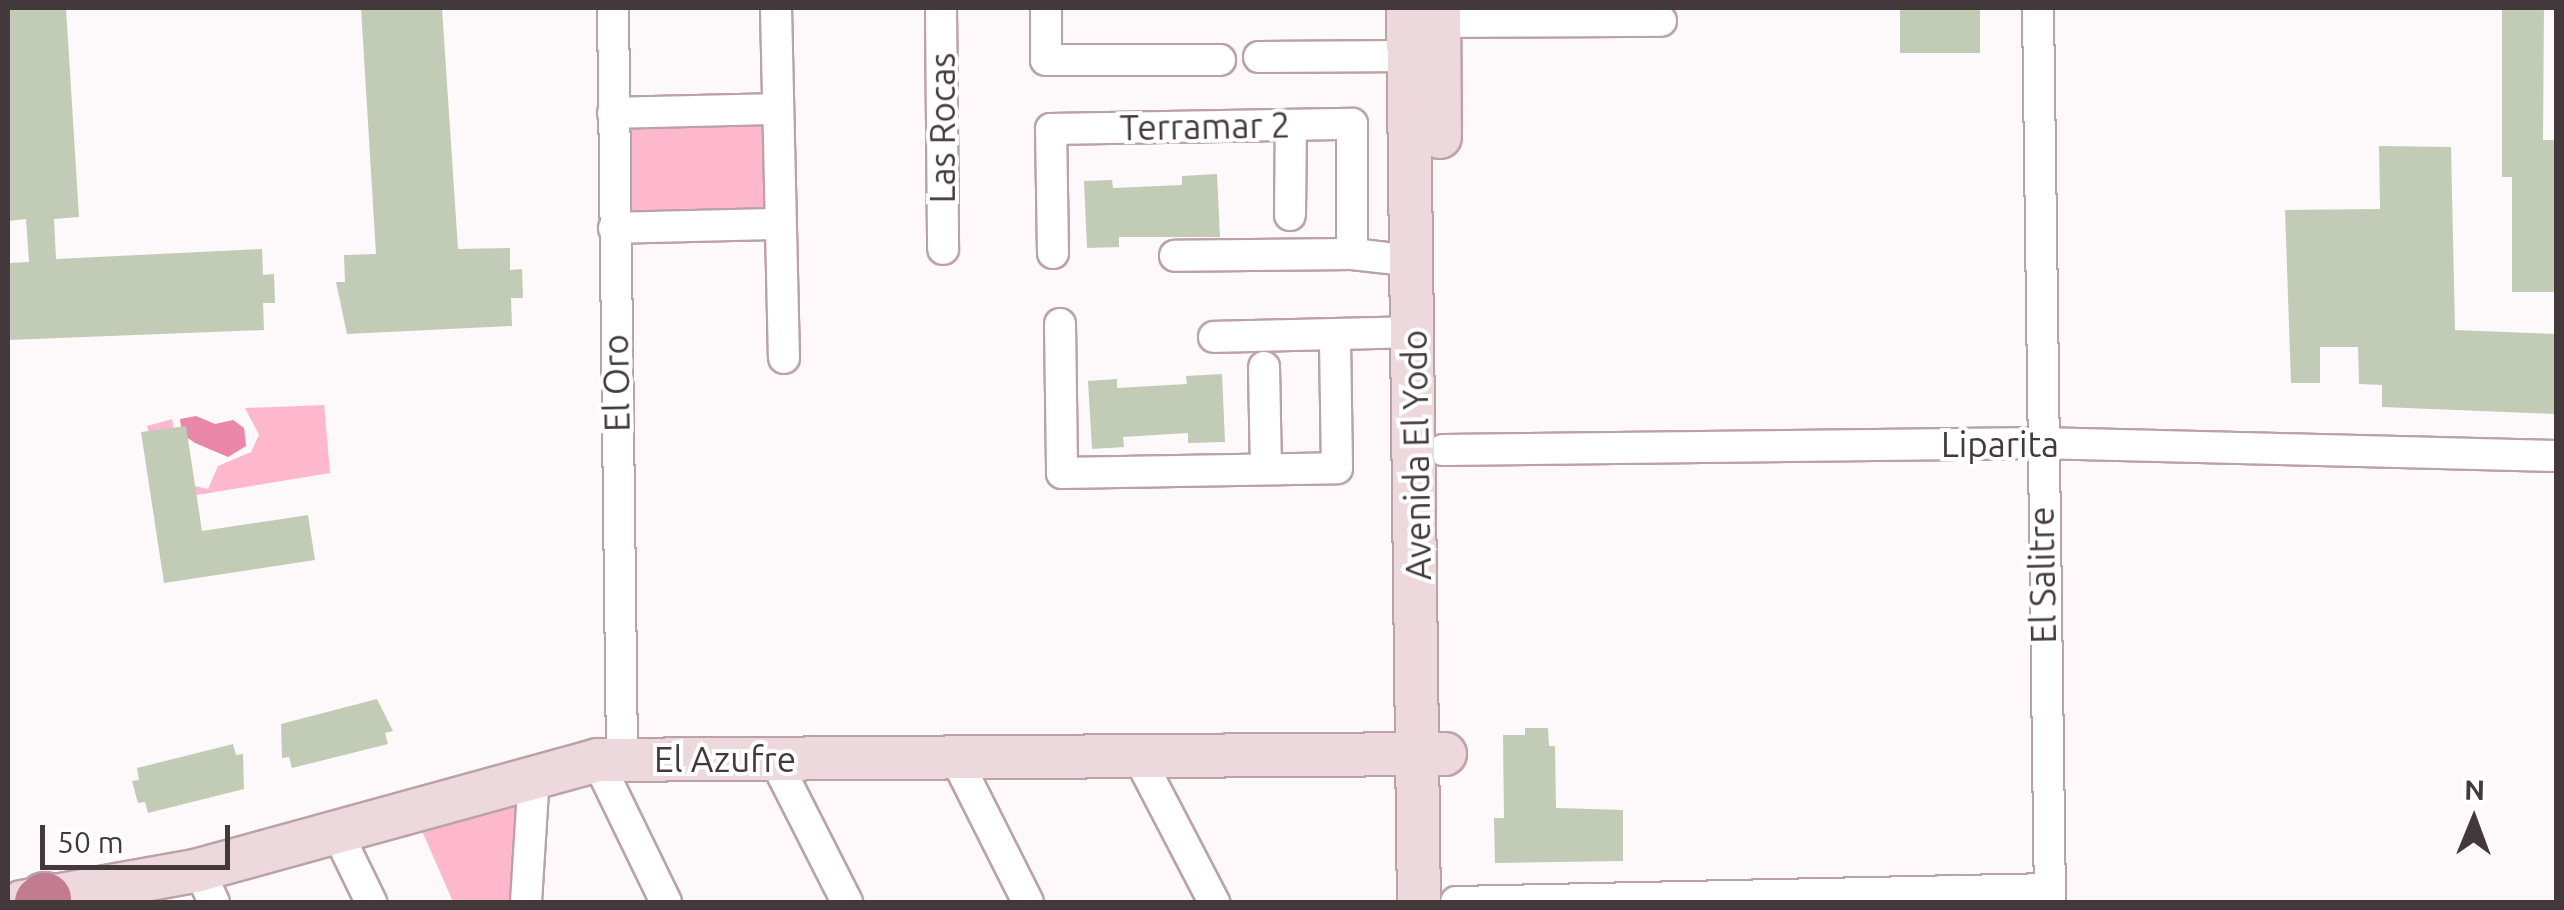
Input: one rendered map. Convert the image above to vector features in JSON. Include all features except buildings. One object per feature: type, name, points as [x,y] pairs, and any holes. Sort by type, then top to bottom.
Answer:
[{"type":"street","name":"El Oro","points":[[612,8],[609,760],[666,902]]},
{"type":"street","points":[[776,8],[784,358]]},
{"type":"street","name":"Las Rocas","points":[[941,8],[943,249]]},
{"type":"street","points":[[1046,8],[1046,60],[1220,60]]},
{"type":"street","name":"El Salitre","points":[[2038,8],[2040,443],[2050,896]]},
{"type":"street","points":[[1429,12],[1661,20]]},
{"type":"street","name":"Avenida El Yodo","points":[[1429,12],[1410,56],[1414,332],[1432,755],[1445,902]]},
{"type":"street","name":"Avenida El Yodo","points":[[1419,902],[1432,755],[1443,450],[1429,12]]},
{"type":"street","points":[[1258,57],[1410,56]]},
{"type":"street","points":[[613,113],[778,109]]},
{"type":"street","name":"Terramar 2","points":[[1053,252],[1051,129],[1352,124],[1352,254]]},
{"type":"street","points":[[1290,215],[1291,125]]},
{"type":"street","points":[[614,228],[779,224]]},
{"type":"street","points":[[1175,256],[1352,254],[1413,260]]},
{"type":"street","points":[[1060,324],[1062,473],[1337,468],[1335,334]]},
{"type":"street","points":[[1214,337],[1414,332]]},
{"type":"street","points":[[1264,367],[1266,469]]},
{"type":"street","name":"Liparita","points":[[1443,450],[2040,443],[2556,456]]},
{"type":"street","name":"El Azufre","points":[[63,899],[206,886],[338,834],[534,776],[609,760],[1432,755]]},
{"type":"street","points":[[1138,756],[1214,902]]},
{"type":"street","points":[[955,757],[1028,902]]},
{"type":"street","points":[[774,758],[846,902]]},
{"type":"street","points":[[526,902],[534,776]]},
{"type":"street","points":[[338,834],[370,902]]},
{"type":"street","points":[[1456,902],[2050,896]]},
{"type":"shaded area","points":[[762,124],[765,210],[629,215],[626,129]]},
{"type":"shaded area","points":[[324,405],[330,473],[166,500],[147,426],[172,419],[181,472],[190,485],[208,489],[218,466],[251,452],[259,435],[245,408]]},
{"type":"shaded area","points":[[196,416],[215,424],[233,420],[244,428],[246,446],[228,457],[195,443],[182,434],[180,419]]},
{"type":"shaded area","points":[[534,776],[526,902],[453,902],[412,808]]}]
